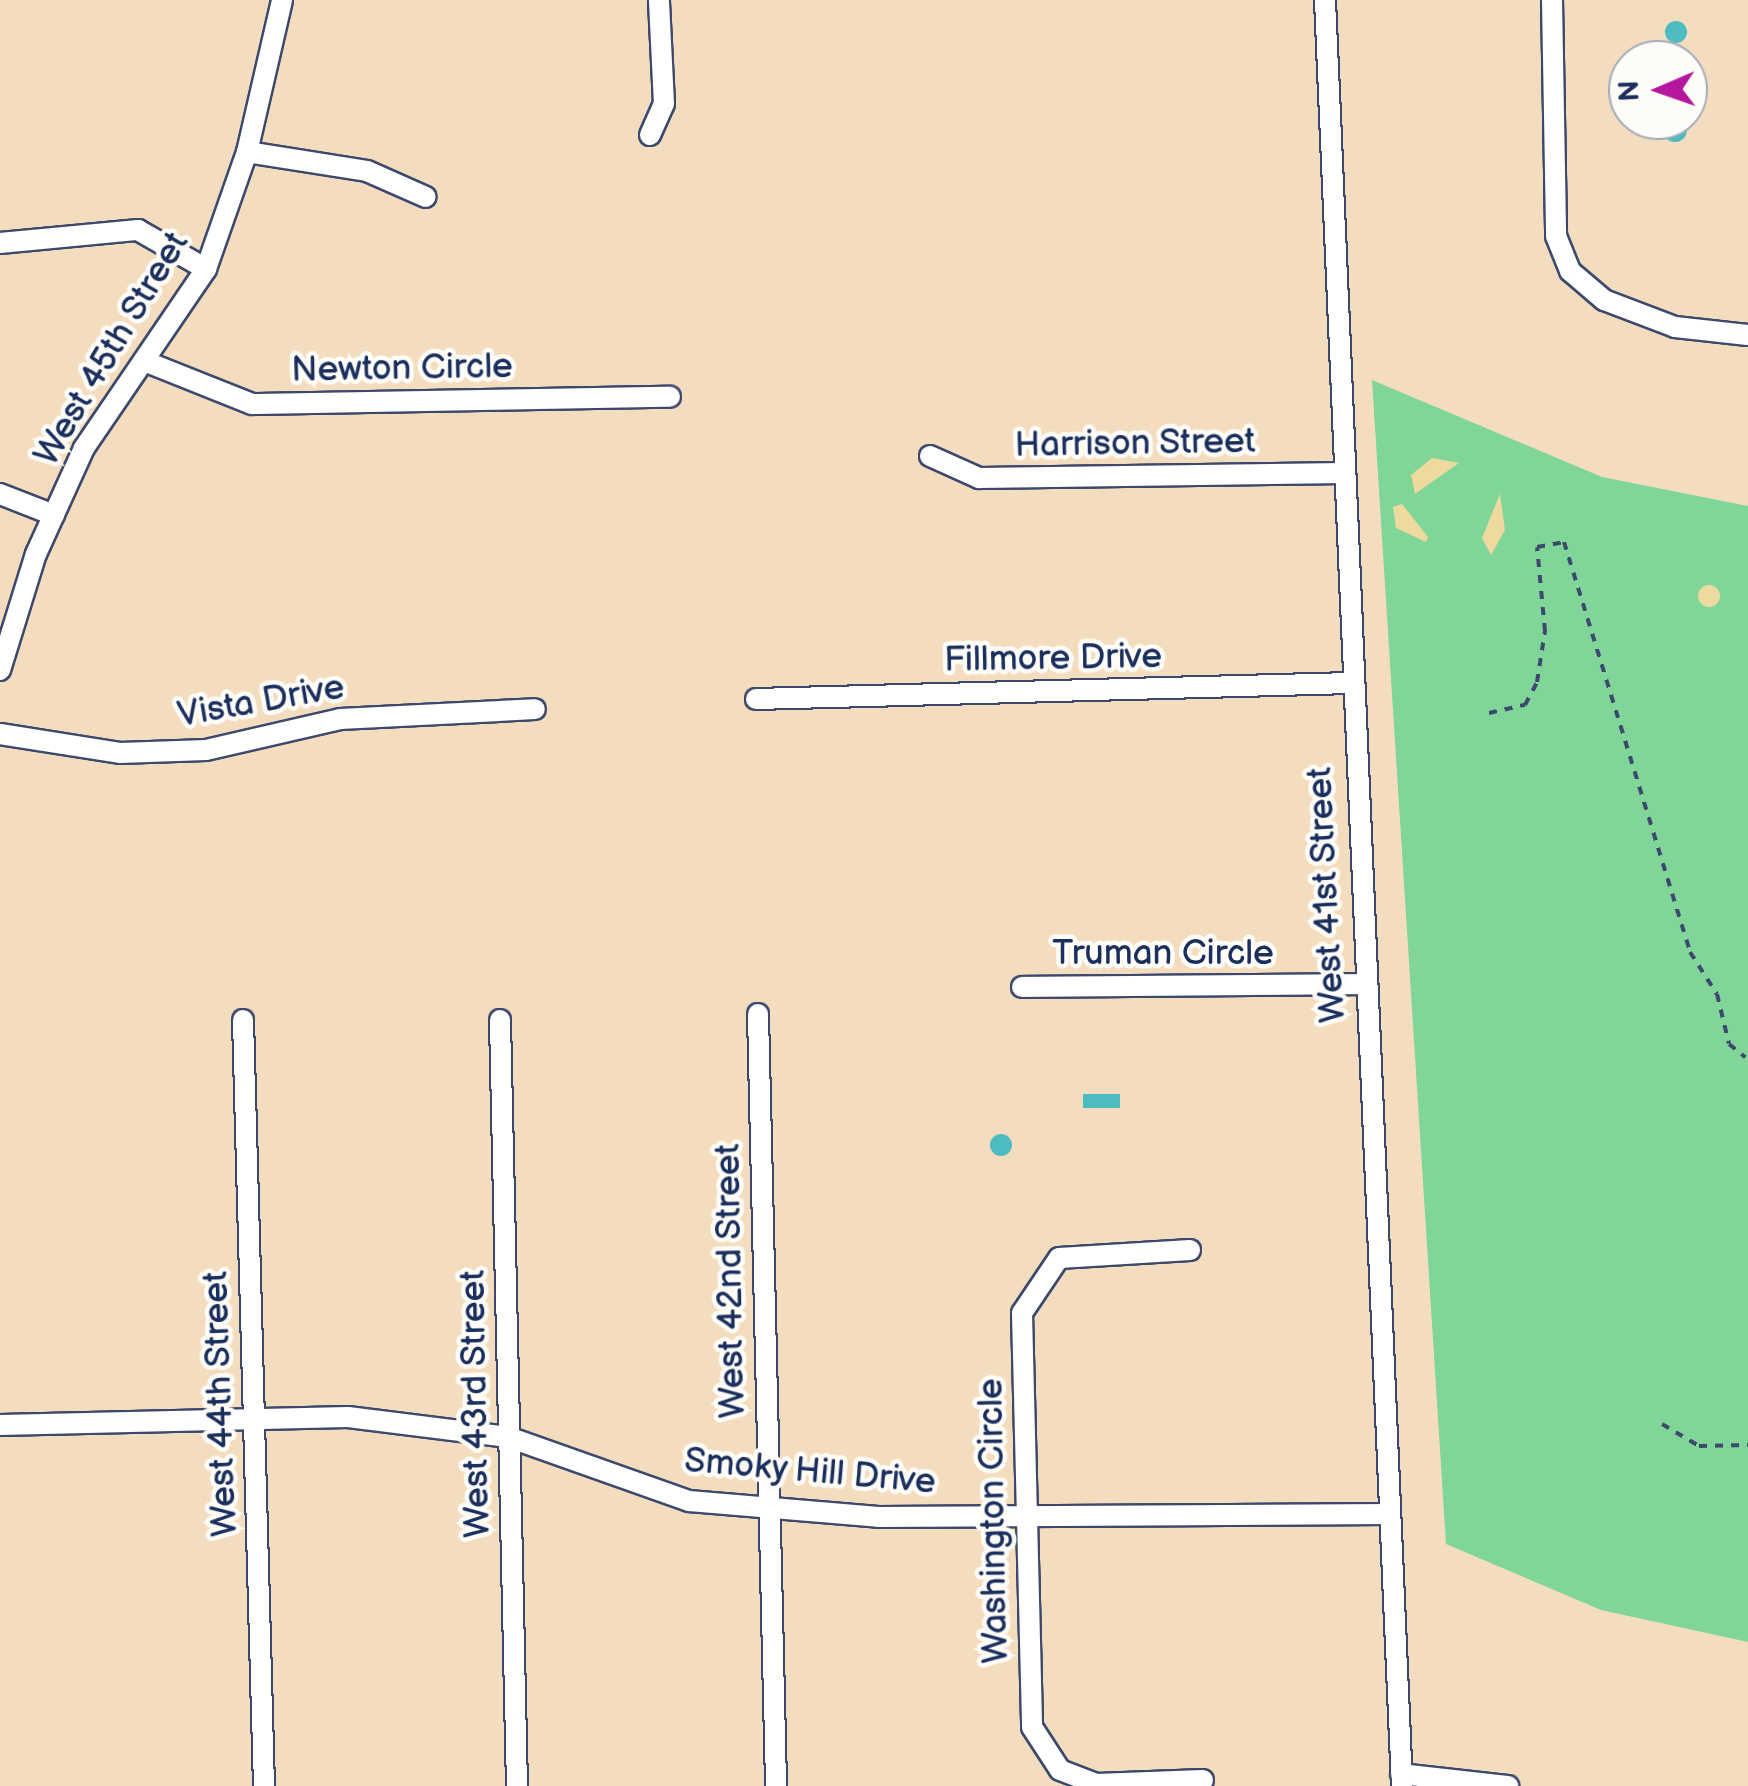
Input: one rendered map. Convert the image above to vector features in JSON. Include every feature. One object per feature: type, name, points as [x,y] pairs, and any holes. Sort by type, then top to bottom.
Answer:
[{"type":"street","name":"West 45th Street","points":[[0,670],[54,515],[84,448],[206,269],[247,152],[282,0]]},
{"type":"street","points":[[650,135],[664,104],[659,0]]},
{"type":"street","name":"West 41st Street","points":[[1325,0],[1350,684],[1401,1780]]},
{"type":"street","points":[[1552,0],[1556,236],[1570,271],[1604,300],[1675,327],[1748,335]]},
{"type":"street","points":[[247,152],[367,171],[426,197]]},
{"type":"street","points":[[0,243],[138,230],[206,269]]},
{"type":"street","name":"Newton Circle","points":[[144,362],[252,404],[670,398]]},
{"type":"street","name":"Harrison Street","points":[[930,456],[979,478],[1344,473]]},
{"type":"street","points":[[0,494],[54,515]]},
{"type":"street","name":"Fillmore Drive","points":[[756,699],[1350,684]]},
{"type":"street","name":"Vista Drive","points":[[0,734],[120,753],[206,750],[340,718],[536,709]]},
{"type":"street","name":"Truman Circle","points":[[1022,987],[1364,984]]},
{"type":"street","name":"West 42nd Street","points":[[758,1014],[776,1786]]},
{"type":"street","name":"West 44th Street","points":[[243,1020],[264,1786]]},
{"type":"street","name":"West 43rd Street","points":[[500,1020],[517,1786]]},
{"type":"street","name":"Washington Circle","points":[[1190,1250],[1059,1258],[1022,1314],[1032,1727],[1060,1770],[1096,1784],[1203,1780]]},
{"type":"street","name":"Smoky Hill Drive","points":[[0,1425],[348,1417],[510,1440],[690,1501],[770,1508],[1027,1516],[1388,1514]]},
{"type":"street","points":[[1401,1780],[1508,1786]]},
{"type":"path","points":[[1489,714],[1526,705],[1537,682],[1546,631],[1538,547],[1564,542],[1690,952],[1717,994],[1729,1044],[1745,1058]]},
{"type":"path","points":[[1662,1424],[1700,1446],[1748,1445]]},
{"type":"green space","points":[[1372,380],[1602,477],[1748,506],[1748,1642],[1601,1610],[1446,1544]]},
{"type":"sand","points":[[1432,458],[1459,463],[1415,494],[1411,475]]},
{"type":"sand","points":[[1500,494],[1505,530],[1491,555],[1482,538]]},
{"type":"sand","points":[[1402,504],[1428,537],[1426,542],[1396,528],[1393,507]]},
{"type":"sand","points":[[1705,585],[1713,585],[1720,596],[1713,607],[1705,607],[1698,600],[1698,592]]},
{"type":"water","points":[[1676,21],[1686,28],[1684,40],[1668,40],[1668,24]]},
{"type":"water","points":[[1083,1094],[1120,1094],[1120,1108],[1083,1108]]},
{"type":"water","points":[[1001,1134],[1009,1137],[1009,1153],[1001,1156],[993,1153],[990,1145],[993,1137]]}]
